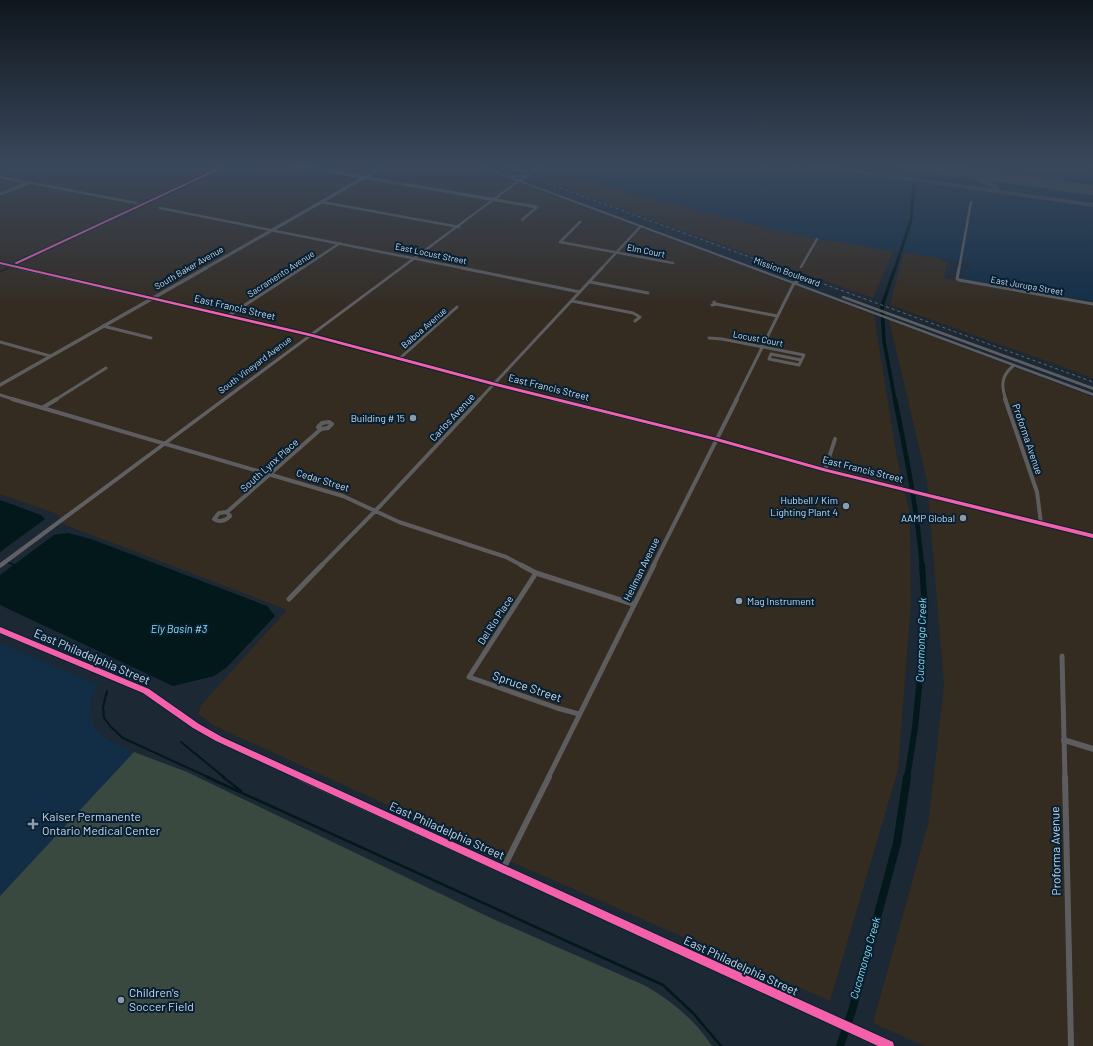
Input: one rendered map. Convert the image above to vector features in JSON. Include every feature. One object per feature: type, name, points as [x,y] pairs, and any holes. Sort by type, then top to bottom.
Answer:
[{"type":"main road","name":"South Vineyard Avenue","points":[[0,566],[476,214]]},
{"type":"main road","name":"Mission Boulevard","points":[[609,214],[796,282]]},
{"type":"main road","name":"Mission Boulevard","points":[[611,214],[877,312],[1093,389]]},
{"type":"main road","name":"Mission Boulevard","points":[[888,316],[1013,366],[1093,395]]},
{"type":"street","name":"East Locust Street","points":[[190,214],[580,292]]},
{"type":"street","name":"South Baker Avenue","points":[[0,385],[301,214]]},
{"type":"street","points":[[389,214],[459,226]]},
{"type":"street","points":[[522,220],[529,214]]},
{"type":"street","name":"East Jurupa Street","points":[[969,214],[959,280],[1093,304]]},
{"type":"street","name":"Elm Court","points":[[580,222],[560,242],[673,264]]},
{"type":"street","name":"Carlos Avenue","points":[[290,599],[376,510],[641,226]]},
{"type":"street","points":[[801,267],[817,239]]},
{"type":"street","name":"Sacramento Avenue","points":[[228,316],[341,243]]},
{"type":"street","name":"East Francis Street","points":[[0,263],[310,335],[494,384],[715,439],[825,470],[1093,536]]},
{"type":"street","points":[[590,282],[648,293]]},
{"type":"street","name":"Hellman Avenue","points":[[503,869],[715,439],[761,347],[796,282]]},
{"type":"street","points":[[572,301],[633,313],[640,317],[635,321]]},
{"type":"street","points":[[714,303],[777,316]]},
{"type":"street","name":"Balboa Avenue","points":[[399,359],[457,307]]},
{"type":"street","points":[[103,326],[151,338]]},
{"type":"street","name":"Locust Court","points":[[708,338],[722,339],[804,355],[801,360]]},
{"type":"street","points":[[0,342],[50,356]]},
{"type":"street","points":[[771,354],[801,360],[799,365],[769,359],[771,354]]},
{"type":"street","name":"Proforma Avenue","points":[[1013,366],[1006,372],[1002,379],[1002,389],[1037,492],[1040,523]]},
{"type":"street","points":[[42,408],[106,368]]},
{"type":"street","name":"Cedar Street","points":[[0,395],[343,496],[405,524],[506,558],[536,573],[633,604]]},
{"type":"street","name":"South Lynx Place","points":[[227,512],[321,429]]},
{"type":"street","points":[[825,470],[835,439]]},
{"type":"street","name":"Del Rio Place","points":[[469,677],[536,573]]},
{"type":"street","name":"East Philadelphia Street","points":[[0,630],[146,691],[196,726],[219,739],[889,1046]]},
{"type":"street","name":"Proforma Avenue","points":[[1062,656],[1071,1046]]},
{"type":"street","name":"Spruce Street","points":[[469,677],[557,708],[579,714]]},
{"type":"street","points":[[1064,740],[1093,749]]},
{"type":"shaded area","points":[[0,214],[603,214],[874,315],[897,458],[910,514],[911,602],[898,770],[830,1001],[516,864],[215,726],[198,714],[201,705],[287,610],[63,524],[57,514],[0,494]]},
{"type":"shaded area","points":[[637,214],[712,214],[776,230],[893,251],[873,298]]},
{"type":"shaded area","points":[[712,214],[1093,214],[1093,301],[963,279],[964,270],[970,269],[971,263],[807,237]]},
{"type":"shaded area","points":[[904,252],[938,258],[947,262],[944,278],[1093,305],[1093,378],[890,305]]},
{"type":"shaded area","points":[[889,320],[1093,397],[1093,1046],[925,1046],[873,1023],[928,824],[944,685],[927,481]]},
{"type":"shaded area","name":"Kaiser Permanente Ontario Medical Center","points":[[0,643],[98,685],[90,702],[91,715],[95,729],[108,740],[134,752],[0,896]]},
{"type":"green space","points":[[134,752],[187,772],[493,919],[646,986],[683,1012],[712,1046],[0,1046],[0,896]]},
{"type":"water","points":[[0,500],[41,515],[45,519],[0,552]]},
{"type":"water","name":"Ely Basin #3","points":[[68,533],[91,539],[267,606],[275,616],[226,668],[214,676],[173,686],[0,605],[0,575],[54,535]]},
{"type":"waterway","points":[[19,263],[125,214]]},
{"type":"waterway","name":"Cucamonga Creek","points":[[895,269],[911,220],[912,214]]},
{"type":"waterway","points":[[0,272],[8,268]]},
{"type":"waterway","name":"Cucamonga Creek","points":[[895,268],[882,306],[884,341],[895,400]]},
{"type":"waterway","name":"Cucamonga Creek","points":[[895,399],[914,503],[922,566]]},
{"type":"waterway","points":[[7,562],[14,565]]},
{"type":"waterway","name":"Cucamonga Creek","points":[[907,778],[915,728],[922,657],[925,609],[922,565]]},
{"type":"waterway","points":[[107,691],[103,707],[104,718],[123,738],[210,778]]},
{"type":"waterway","points":[[181,742],[225,778]]},
{"type":"waterway","points":[[207,777],[663,985],[693,1013],[721,1046]]},
{"type":"waterway","points":[[223,777],[241,791]]},
{"type":"waterway","name":"Cucamonga Creek","points":[[840,1046],[852,1011],[897,843],[907,777]]},
{"type":"railway","points":[[631,214],[1093,382]]},
{"type":"cycle path","points":[[16,263],[122,214]]},
{"type":"cycle path","points":[[0,263],[310,335],[494,384],[715,439],[825,470],[1093,536]]},
{"type":"cycle path","points":[[0,630],[146,691],[196,726],[219,739],[889,1046]]},
{"type":"place","name":"Building # 15","points":[[413,418]]},
{"type":"place","name":"Hubbell / Kim Lighting Plant 4","points":[[846,506]]},
{"type":"place","name":"AAMP Global","points":[[963,518]]},
{"type":"place","name":"Mag Instrument","points":[[739,601]]},
{"type":"place","name":"Kaiser Permanente Ontario Medical Center","points":[[33,824]]},
{"type":"place","name":"Children's Soccer Field","points":[[121,1000]]}]
